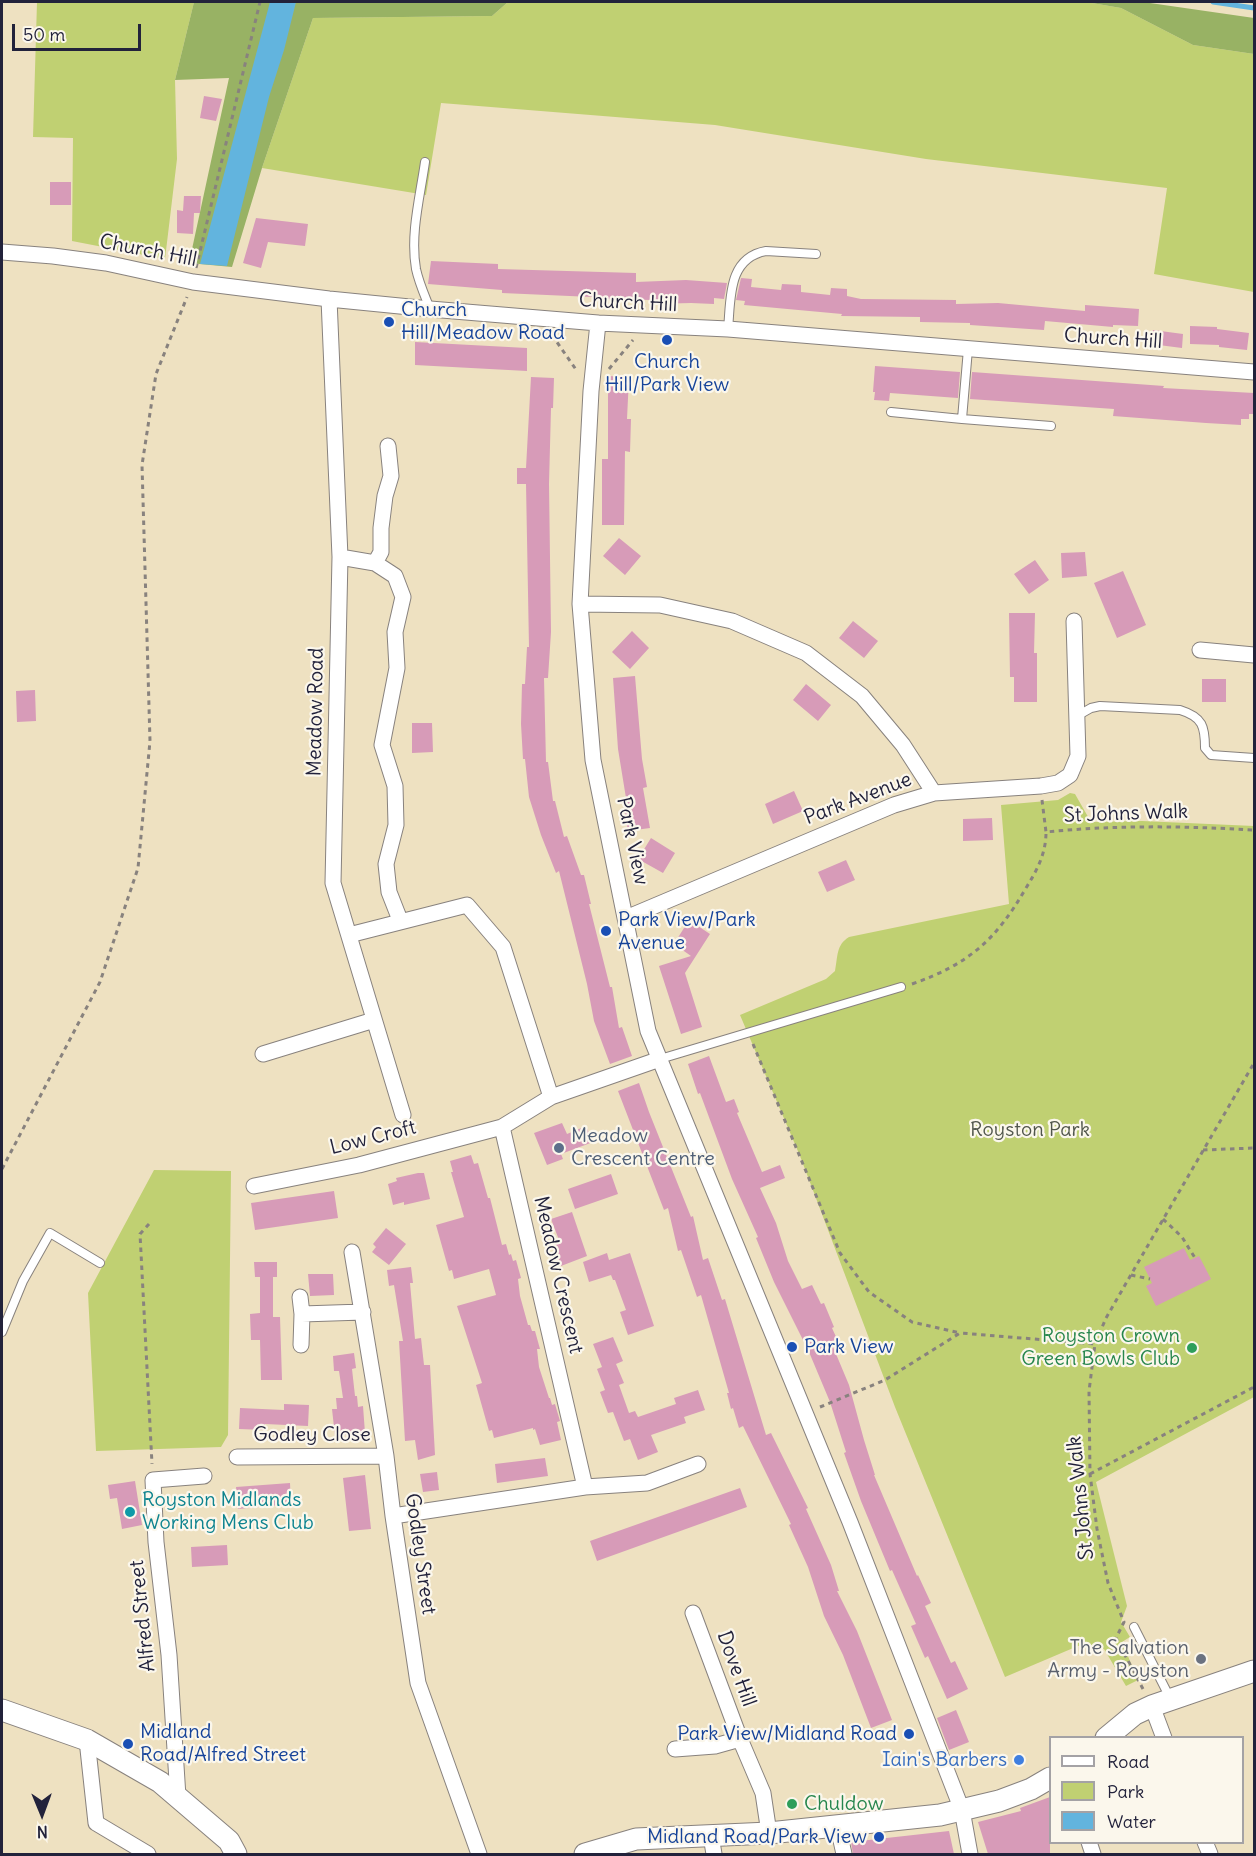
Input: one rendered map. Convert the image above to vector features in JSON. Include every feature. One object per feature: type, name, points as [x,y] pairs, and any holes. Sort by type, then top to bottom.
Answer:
[{"type":"main road","points":[[1107,1736],[1135,1714],[1161,1702],[1254,1671]]},
{"type":"main road","points":[[2,1710],[87,1740],[160,1782],[229,1841],[236,1854]]},
{"type":"main road","points":[[585,1854],[636,1839],[713,1845],[769,1833],[838,1827],[962,1810],[999,1801],[1031,1789],[1049,1779]]},
{"type":"street","name":"Church Hill","points":[[2,252],[52,255],[106,263],[193,282],[430,309],[598,323],[729,329],[1254,372]]},
{"type":"street","name":"Meadow Road","points":[[329,299],[340,557],[333,883],[403,1114]]},
{"type":"street","name":"Park View","points":[[598,323],[591,391],[580,604],[593,760],[648,1031],[850,1522],[962,1810],[970,1854]]},
{"type":"street","points":[[375,563],[381,552],[385,496],[391,476],[388,446]]},
{"type":"street","points":[[340,557],[375,563],[395,576],[403,597],[395,632],[397,668],[382,745],[395,786],[396,825],[386,864],[389,892],[400,920]]},
{"type":"street","points":[[580,604],[660,605],[732,621],[807,653],[862,696],[903,746],[934,793]]},
{"type":"street","name":"Park Avenue","points":[[626,918],[884,809],[934,793],[1058,783],[1070,775],[1078,756],[1074,621]]},
{"type":"street","points":[[1200,650],[1254,655]]},
{"type":"street","points":[[349,935],[400,920],[467,905],[503,947],[551,1097]]},
{"type":"street","points":[[262,1054],[374,1020]]},
{"type":"street","points":[[502,1126],[551,1097],[660,1059]]},
{"type":"street","name":"Low Croft","points":[[254,1186],[358,1165],[502,1126]]},
{"type":"street","name":"Meadow Crescent","points":[[502,1126],[585,1487]]},
{"type":"street","name":"Godley Street","points":[[352,1252],[386,1456],[417,1683],[479,1854]]},
{"type":"street","points":[[300,1297],[301,1345]]},
{"type":"street","points":[[302,1314],[363,1312]]},
{"type":"street","name":"Godley Close","points":[[237,1457],[386,1456]]},
{"type":"street","points":[[393,1516],[585,1487],[647,1483],[698,1464]]},
{"type":"street","points":[[153,1480],[204,1476]]},
{"type":"street","name":"Alfred Street","points":[[153,1480],[156,1542],[169,1654],[178,1797]]},
{"type":"street","name":"Dove Hill","points":[[693,1613],[740,1739],[763,1793],[769,1833]]},
{"type":"street","points":[[1161,1702],[1164,1736]]},
{"type":"street","points":[[675,1749],[715,1746],[740,1739]]},
{"type":"street","points":[[87,1740],[96,1823],[148,1854]]},
{"type":"street","points":[[838,1827],[844,1854]]},
{"type":"lane","points":[[425,162],[415,228],[415,252],[417,271],[430,309]]},
{"type":"lane","points":[[729,329],[732,282],[742,264],[765,251],[816,254]]},
{"type":"lane","points":[[962,419],[968,349]]},
{"type":"lane","points":[[891,412],[1051,426]]},
{"type":"lane","points":[[1077,716],[1100,706],[1180,710],[1191,713],[1200,720],[1205,732],[1205,748],[1212,755],[1254,758]]},
{"type":"lane","points":[[660,1059],[901,987]]},
{"type":"lane","points":[[2,1332],[23,1281],[50,1233],[100,1263]]},
{"type":"lane","points":[[1134,1627],[1161,1702]]},
{"type":"path","points":[[2,1169],[100,982],[138,868],[150,741],[142,465],[156,375],[193,282],[260,2]]},
{"type":"path","points":[[540,318],[591,391],[646,325]]},
{"type":"path","name":"St Johns Walk","points":[[1041,786],[1046,832],[1126,827],[1254,830]]},
{"type":"path","points":[[901,987],[958,965],[994,935],[1014,909],[1042,860],[1046,845],[1046,832]]},
{"type":"path","points":[[747,1032],[840,1253],[869,1292],[912,1322],[960,1333],[1095,1344]]},
{"type":"path","name":"St Johns Walk","points":[[1161,1702],[1116,1638],[1124,1622],[1108,1583],[1097,1529],[1090,1474],[1089,1391],[1095,1344],[1106,1318],[1254,1063]]},
{"type":"path","points":[[1203,1150],[1254,1148]]},
{"type":"path","points":[[1163,1219],[1182,1237],[1195,1258]]},
{"type":"path","points":[[149,1224],[140,1234],[153,1480]]},
{"type":"path","points":[[1131,1275],[1150,1279]]},
{"type":"path","points":[[806,1413],[885,1380],[960,1333]]},
{"type":"path","points":[[1090,1474],[1254,1388]]},
{"type":"green space","points":[[37,2],[194,2],[175,80],[177,159],[165,259],[72,241],[73,138],[33,137]]},
{"type":"green space","points":[[194,2],[508,2],[492,16],[313,18],[262,168],[232,267],[189,263],[229,78],[175,80]]},
{"type":"green space","points":[[508,2],[1086,2],[1121,8],[1193,45],[1254,54],[1254,292],[1154,274],[1167,188],[926,159],[715,125],[441,103],[426,195],[262,168],[313,18],[492,16]]},
{"type":"green space","points":[[1086,2],[1143,2],[1254,18],[1254,54],[1193,45],[1121,8]]},
{"type":"green space","name":"Royston Park","points":[[1070,793],[1075,794],[1091,822],[1142,821],[1254,826],[1254,1397],[1096,1482],[1127,1606],[1121,1622],[1130,1637],[1122,1642],[1138,1680],[1126,1686],[1104,1649],[1086,1644],[1005,1677],[895,1407],[800,1156],[740,1015],[826,979],[835,971],[840,947],[849,937],[1009,904],[1001,805],[1058,800]]},
{"type":"green space","points":[[154,1170],[231,1171],[228,1435],[221,1447],[96,1451],[88,1293]]},
{"type":"water","points":[[270,2],[296,2],[269,97],[227,266],[200,264]]},
{"type":"building","points":[[204,96],[222,99],[216,121],[200,118]]},
{"type":"building","points":[[50,182],[71,182],[71,205],[50,205]]},
{"type":"building","points":[[184,196],[201,196],[200,213],[194,213],[193,234],[177,233],[177,210],[183,211]]},
{"type":"building","points":[[256,218],[308,224],[305,246],[268,242],[261,268],[243,263]]},
{"type":"building","points":[[431,261],[498,264],[498,269],[636,273],[636,282],[686,280],[727,283],[724,299],[714,298],[714,304],[654,304],[654,300],[592,299],[592,297],[502,293],[502,290],[428,284]]},
{"type":"building","points":[[741,278],[752,279],[751,287],[781,290],[782,284],[801,285],[801,292],[830,295],[831,288],[847,289],[847,296],[861,299],[956,300],[956,304],[998,303],[1085,311],[1085,305],[1139,309],[1138,326],[1113,325],[1113,327],[1045,321],[1044,330],[970,325],[970,323],[920,322],[920,317],[841,316],[842,314],[744,305],[745,301],[736,300]]},
{"type":"building","points":[[1190,326],[1217,327],[1217,329],[1249,333],[1247,350],[1219,347],[1219,345],[1190,344]]},
{"type":"building","points":[[1153,330],[1183,334],[1182,348],[1151,344]]},
{"type":"building","points":[[415,342],[527,348],[527,371],[415,365]]},
{"type":"building","points":[[875,366],[960,372],[958,398],[890,393],[889,401],[874,400]]},
{"type":"building","points":[[972,372],[1254,393],[1254,414],[1249,414],[1249,419],[1241,419],[1241,425],[1113,416],[1114,409],[970,399]]},
{"type":"building","points":[[608,376],[629,377],[627,419],[631,419],[630,452],[625,451],[624,525],[602,525],[602,459],[608,459]]},
{"type":"building","points":[[531,377],[554,378],[549,484],[551,632],[548,678],[544,678],[546,762],[548,762],[553,801],[555,801],[564,837],[567,836],[581,875],[584,875],[591,904],[589,904],[610,987],[612,987],[619,1028],[622,1027],[632,1056],[610,1064],[594,1021],[559,871],[556,873],[529,797],[525,759],[523,759],[522,684],[525,684],[527,647],[529,647],[526,484],[517,484],[517,468],[526,468]]},
{"type":"building","points":[[619,538],[641,556],[625,575],[603,556]]},
{"type":"building","points":[[1085,552],[1087,576],[1062,578],[1061,553]]},
{"type":"building","points":[[1035,560],[1049,580],[1029,594],[1014,574]]},
{"type":"building","points":[[1123,571],[1146,625],[1117,638],[1094,583]]},
{"type":"building","points":[[1009,613],[1035,613],[1034,653],[1037,653],[1037,702],[1014,702],[1014,677],[1010,677]]},
{"type":"building","points":[[853,621],[878,641],[864,658],[839,638]]},
{"type":"building","points":[[632,631],[649,648],[630,669],[612,652]]},
{"type":"building","points":[[635,676],[642,759],[647,787],[643,788],[650,828],[628,831],[622,798],[626,798],[618,749],[613,678]]},
{"type":"building","points":[[1202,679],[1226,679],[1226,702],[1202,702]]},
{"type":"building","points":[[806,684],[831,705],[818,721],[793,700]]},
{"type":"building","points":[[35,690],[36,721],[17,722],[16,691]]},
{"type":"building","points":[[412,723],[432,723],[433,752],[412,753]]},
{"type":"building","points":[[794,791],[803,811],[773,824],[765,804]]},
{"type":"building","points":[[992,818],[993,840],[963,841],[963,819]]},
{"type":"building","points":[[651,838],[675,853],[663,873],[638,859]]},
{"type":"building","points":[[846,860],[855,880],[827,892],[818,872]]},
{"type":"building","points":[[689,920],[710,934],[685,973],[702,1027],[681,1034],[659,966],[691,956],[674,944]]},
{"type":"building","points":[[709,1056],[726,1102],[734,1099],[739,1112],[737,1113],[762,1172],[780,1165],[785,1178],[760,1188],[776,1223],[788,1261],[802,1289],[812,1285],[821,1304],[824,1303],[834,1327],[832,1328],[837,1339],[831,1342],[849,1385],[874,1475],[917,1576],[931,1603],[925,1606],[951,1663],[955,1661],[968,1689],[947,1699],[928,1656],[925,1658],[911,1626],[916,1624],[892,1570],[890,1571],[861,1501],[844,1453],[846,1452],[830,1402],[809,1352],[774,1282],[700,1093],[698,1094],[688,1064]]},
{"type":"building","points":[[639,1083],[691,1217],[693,1216],[703,1260],[708,1258],[722,1300],[725,1299],[766,1435],[771,1433],[808,1508],[806,1509],[831,1565],[839,1591],[837,1591],[857,1631],[892,1720],[871,1728],[843,1655],[824,1616],[808,1567],[789,1525],[791,1524],[743,1426],[739,1428],[733,1408],[731,1409],[727,1393],[729,1393],[701,1295],[697,1297],[681,1250],[678,1251],[668,1208],[664,1210],[618,1091]]},
{"type":"building","name":"Meadow Crescent Centre","points":[[562,1123],[567,1134],[586,1126],[593,1142],[561,1154],[563,1159],[547,1165],[534,1133]]},
{"type":"building","points":[[471,1155],[474,1164],[478,1163],[502,1245],[506,1244],[509,1255],[511,1254],[513,1261],[516,1260],[521,1278],[518,1279],[520,1296],[528,1325],[532,1331],[535,1331],[540,1349],[537,1349],[539,1367],[552,1405],[555,1404],[560,1421],[557,1422],[561,1440],[540,1445],[533,1428],[494,1438],[492,1430],[489,1431],[476,1385],[482,1383],[457,1306],[496,1295],[489,1269],[454,1279],[452,1270],[449,1271],[436,1225],[464,1217],[450,1161]]},
{"type":"building","points":[[424,1173],[430,1199],[393,1205],[388,1184],[397,1181],[396,1178]]},
{"type":"building","points":[[611,1174],[618,1194],[575,1209],[568,1189]]},
{"type":"building","points":[[334,1191],[338,1218],[255,1230],[251,1203]]},
{"type":"building","points":[[572,1212],[587,1256],[561,1266],[553,1242],[559,1240],[551,1219]]},
{"type":"building","points":[[386,1228],[406,1244],[389,1265],[372,1252],[376,1247],[373,1244]]},
{"type":"building","points":[[1184,1248],[1190,1260],[1199,1256],[1211,1279],[1156,1306],[1146,1286],[1152,1283],[1144,1267]]},
{"type":"building","points":[[607,1253],[609,1260],[630,1253],[654,1326],[628,1335],[620,1312],[626,1310],[615,1280],[611,1275],[589,1282],[583,1262]]},
{"type":"building","points":[[254,1262],[277,1262],[277,1277],[273,1277],[273,1317],[280,1317],[282,1380],[261,1380],[260,1340],[251,1340],[250,1314],[260,1313],[260,1277],[255,1277]]},
{"type":"building","points":[[411,1267],[413,1283],[410,1283],[415,1339],[421,1338],[424,1365],[430,1365],[435,1455],[418,1460],[415,1440],[405,1441],[399,1341],[403,1341],[394,1285],[389,1286],[387,1270]]},
{"type":"building","points":[[308,1274],[333,1274],[334,1295],[310,1296]]},
{"type":"building","points":[[613,1337],[623,1361],[616,1364],[624,1383],[619,1385],[629,1413],[635,1411],[638,1417],[676,1404],[674,1398],[698,1390],[705,1410],[684,1417],[686,1423],[651,1435],[658,1452],[638,1460],[630,1439],[624,1441],[613,1412],[608,1413],[600,1392],[605,1390],[597,1369],[602,1367],[593,1344]]},
{"type":"building","points":[[354,1353],[356,1368],[352,1369],[355,1396],[357,1396],[358,1407],[363,1406],[365,1433],[335,1436],[332,1409],[337,1409],[336,1398],[343,1398],[339,1371],[334,1371],[333,1356]]},
{"type":"building","points":[[284,1404],[309,1405],[308,1426],[265,1424],[265,1430],[239,1429],[240,1408],[284,1410]]},
{"type":"building","points":[[545,1458],[548,1476],[497,1483],[495,1464]]},
{"type":"building","points":[[437,1472],[439,1490],[423,1492],[420,1474]]},
{"type":"building","points":[[365,1475],[371,1529],[349,1531],[343,1478]]},
{"type":"building","name":"Royston Midlands Working Mens Club","points":[[135,1481],[142,1525],[122,1529],[117,1498],[110,1499],[108,1485]]},
{"type":"building","points":[[290,1483],[291,1504],[238,1509],[236,1487]]},
{"type":"building","points":[[740,1488],[747,1507],[597,1561],[590,1541]]},
{"type":"building","points":[[227,1545],[228,1565],[192,1567],[191,1547]]},
{"type":"building","points":[[956,1710],[969,1742],[949,1750],[937,1718]]},
{"type":"building","points":[[1049,1797],[1050,1854],[988,1854],[978,1822],[1021,1811],[1020,1808]]},
{"type":"building","points":[[949,1831],[954,1854],[853,1854],[851,1842]]},
{"type":"waterway","points":[[1213,2],[1254,8]]},
{"type":"place","name":"Church Hill/Meadow Road","points":[[389,322]]},
{"type":"place","name":"Church Hill/Park View","points":[[667,340]]},
{"type":"place","name":"Park View/Park Avenue","points":[[606,931]]},
{"type":"place","name":"Meadow Crescent Centre","points":[[559,1148]]},
{"type":"place","name":"Park View","points":[[792,1347]]},
{"type":"place","name":"Royston Crown Green Bowls Club","points":[[1192,1348]]},
{"type":"place","name":"Royston Midlands Working Mens Club","points":[[130,1512]]},
{"type":"place","name":"The Salvation Army - Royston","points":[[1201,1659]]},
{"type":"place","name":"Park View/Midland Road","points":[[909,1734]]},
{"type":"place","name":"Midland Road/Alfred Street","points":[[128,1744]]},
{"type":"place","name":"Iain's Barbers","points":[[1019,1760]]},
{"type":"place","name":"Chuldow","points":[[792,1804]]},
{"type":"place","name":"Midland Road/Park View","points":[[879,1837]]}]
